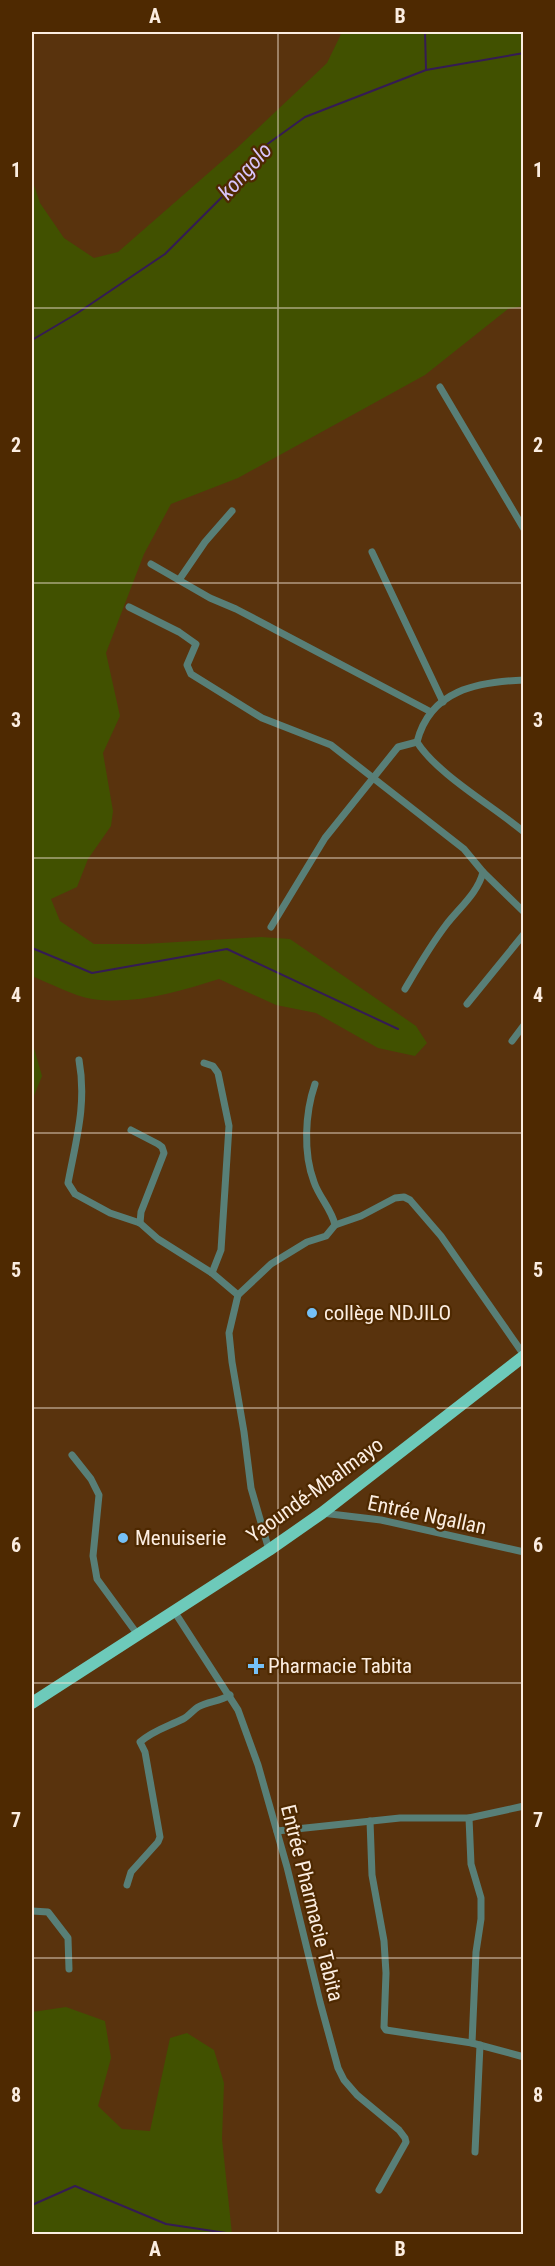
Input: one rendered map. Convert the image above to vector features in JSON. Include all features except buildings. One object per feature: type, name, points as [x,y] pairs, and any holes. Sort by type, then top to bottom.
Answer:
[{"type":"highway","name":"Yaoundé-Mbalmayo","points":[[32,1703],[269,1550],[322,1513],[524,1355]]},
{"type":"street","points":[[440,387],[524,529]]},
{"type":"street","points":[[178,580],[205,542],[232,511]]},
{"type":"street","points":[[372,552],[442,702]]},
{"type":"street","points":[[151,564],[210,598],[236,609],[431,712]]},
{"type":"street","points":[[129,607],[179,632],[196,644],[187,665],[191,674],[262,718],[332,746],[374,777],[464,849],[483,872],[524,912]]},
{"type":"street","points":[[524,680],[468,687],[442,702],[431,712],[420,728],[417,742],[442,770],[524,832]]},
{"type":"street","points":[[271,927],[325,838],[398,747],[417,742]]},
{"type":"street","points":[[405,989],[421,961],[481,882],[483,872]]},
{"type":"street","points":[[467,1004],[524,934]]},
{"type":"street","points":[[512,1041],[524,1025]]},
{"type":"street","points":[[79,1060],[83,1083],[83,1103],[68,1183],[75,1194],[110,1213],[140,1223],[158,1239],[212,1273],[238,1295]]},
{"type":"street","points":[[204,1063],[213,1066],[218,1073],[229,1126],[220,1250],[212,1273]]},
{"type":"street","points":[[315,1084],[309,1101],[310,1161],[313,1181],[335,1225]]},
{"type":"street","points":[[131,1130],[158,1144],[164,1153],[141,1212],[140,1223]]},
{"type":"street","points":[[269,1550],[251,1488],[229,1333],[238,1295],[271,1264],[308,1242],[327,1236],[335,1225],[361,1216],[395,1198],[404,1197],[410,1200],[441,1236],[524,1355]]},
{"type":"street","points":[[72,1455],[91,1479],[99,1495],[93,1556],[97,1579],[138,1635]]},
{"type":"street","name":"Entrée Ngallan","points":[[322,1513],[381,1520],[524,1552]]},
{"type":"street","name":"Entrée Pharmacie Tabita","points":[[174,1611],[230,1695],[238,1710],[258,1765],[338,2067],[344,2080],[357,2096],[399,2130],[405,2138],[406,2142],[378,2190]]},
{"type":"street","points":[[127,1885],[131,1872],[160,1837],[145,1752],[140,1742],[152,1732],[186,1718],[197,1708],[211,1702],[219,1702],[230,1695]]},
{"type":"street","points":[[277,1831],[370,1821],[469,1818],[524,1806]]},
{"type":"street","points":[[469,1818],[471,1864],[481,1898],[472,2043]]},
{"type":"street","points":[[370,1821],[372,1875],[384,1941],[386,1973],[384,2027],[386,2030],[472,2043],[524,2057]]},
{"type":"street","points":[[32,1911],[48,1912],[68,1938],[69,1970]]},
{"type":"street","points":[[475,2152],[480,2045]]},
{"type":"green space","points":[[342,32],[523,32],[523,306],[508,309],[425,375],[238,478],[171,504],[144,554],[106,653],[120,716],[103,753],[113,811],[111,826],[88,859],[77,887],[51,899],[60,921],[94,944],[144,944],[261,937],[290,939],[416,1026],[427,1043],[415,1056],[378,1048],[316,1013],[276,1005],[219,979],[156,996],[108,1000],[77,995],[32,976],[32,179],[40,203],[64,238],[94,258],[118,252],[237,148],[327,63]]},
{"type":"green space","points":[[32,1041],[42,1076],[32,1101]]},
{"type":"green space","points":[[66,2007],[105,2021],[111,2058],[98,2106],[122,2129],[150,2131],[170,2038],[187,2033],[214,2050],[224,2083],[222,2139],[232,2234],[32,2234],[32,2012]]},
{"type":"waterway","points":[[425,32],[426,70]]},
{"type":"waterway","name":"kongolo","points":[[32,340],[76,314],[165,254],[230,189],[262,148],[305,117],[426,70],[524,53]]},
{"type":"waterway","points":[[32,948],[92,973],[227,949],[398,1029]]},
{"type":"waterway","points":[[32,2205],[75,2186],[166,2224],[233,2234]]},
{"type":"place","name":"collège NDJILO","points":[[312,1313]]},
{"type":"place","name":"Menuiserie","points":[[123,1538]]},
{"type":"place","name":"Pharmacie Tabita","points":[[256,1666]]}]
